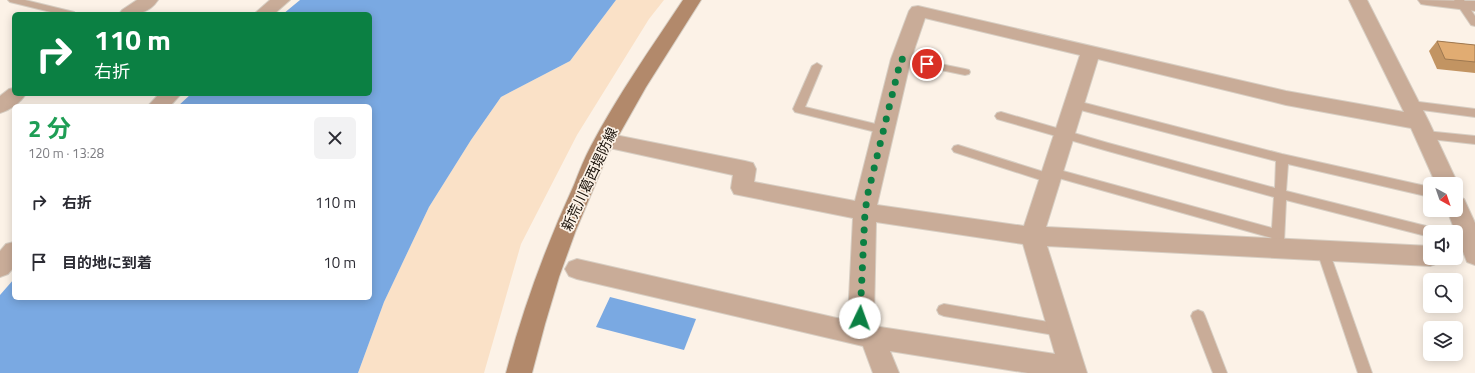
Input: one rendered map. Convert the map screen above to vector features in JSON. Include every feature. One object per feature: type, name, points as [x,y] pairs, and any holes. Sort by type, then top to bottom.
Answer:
[{"type":"main road","name":"新荒川葛西堤防線","points":[[519,373],[539,296],[566,224],[605,140],[692,0]]},
{"type":"street","points":[[131,12],[149,0]]},
{"type":"street","points":[[266,12],[281,0]]},
{"type":"street","points":[[1358,0],[1418,121],[1444,177]]},
{"type":"street","points":[[1426,0],[1466,4]]},
{"type":"street","points":[[886,373],[872,337],[860,318],[865,212],[868,193],[901,59],[918,12],[1286,98],[1418,121]]},
{"type":"street","points":[[577,269],[872,337],[1073,370],[1032,236],[1073,104],[1092,52]]},
{"type":"street","points":[[0,106],[13,96]]},
{"type":"street","points":[[160,104],[169,96]]},
{"type":"street","points":[[605,140],[745,169],[742,188],[865,212],[1032,236],[1278,242],[1323,251],[1423,256]]},
{"type":"street","points":[[1459,217],[1467,250]]},
{"type":"street","points":[[0,267],[12,253]]},
{"type":"lane","points":[[13,0],[63,12]]},
{"type":"lane","points":[[1466,4],[1475,23]]},
{"type":"lane","points":[[901,59],[965,72]]},
{"type":"lane","points":[[817,66],[799,109],[884,130]]},
{"type":"lane","points":[[1073,104],[1282,158],[1423,190]]},
{"type":"lane","points":[[1418,121],[1475,113]]},
{"type":"lane","points":[[1001,116],[1281,195],[1423,230]]},
{"type":"lane","points":[[1418,121],[1475,140]]},
{"type":"lane","points":[[958,149],[1278,242],[1282,158]]},
{"type":"lane","points":[[1323,251],[1365,373]]},
{"type":"lane","points":[[944,310],[1060,330]]},
{"type":"lane","points":[[1198,316],[1220,373]]},
{"type":"shaded area","points":[[616,0],[664,0],[649,19],[577,135],[521,244],[484,373],[358,373],[384,302],[429,207],[471,140],[501,97],[570,61]]},
{"type":"water","points":[[300,0],[616,0],[570,61],[501,97],[471,140],[429,207],[384,302],[358,373],[0,373],[0,295],[12,281],[12,300],[372,300],[372,104],[180,104],[189,96],[372,96],[372,12],[285,12]]},
{"type":"water","points":[[610,297],[696,319],[684,350],[596,327]]},
{"type":"building","points":[[1437,41],[1475,45],[1475,62],[1445,59]]},
{"type":"route","points":[[860,318],[865,212],[868,193],[901,59],[927,64]]}]
